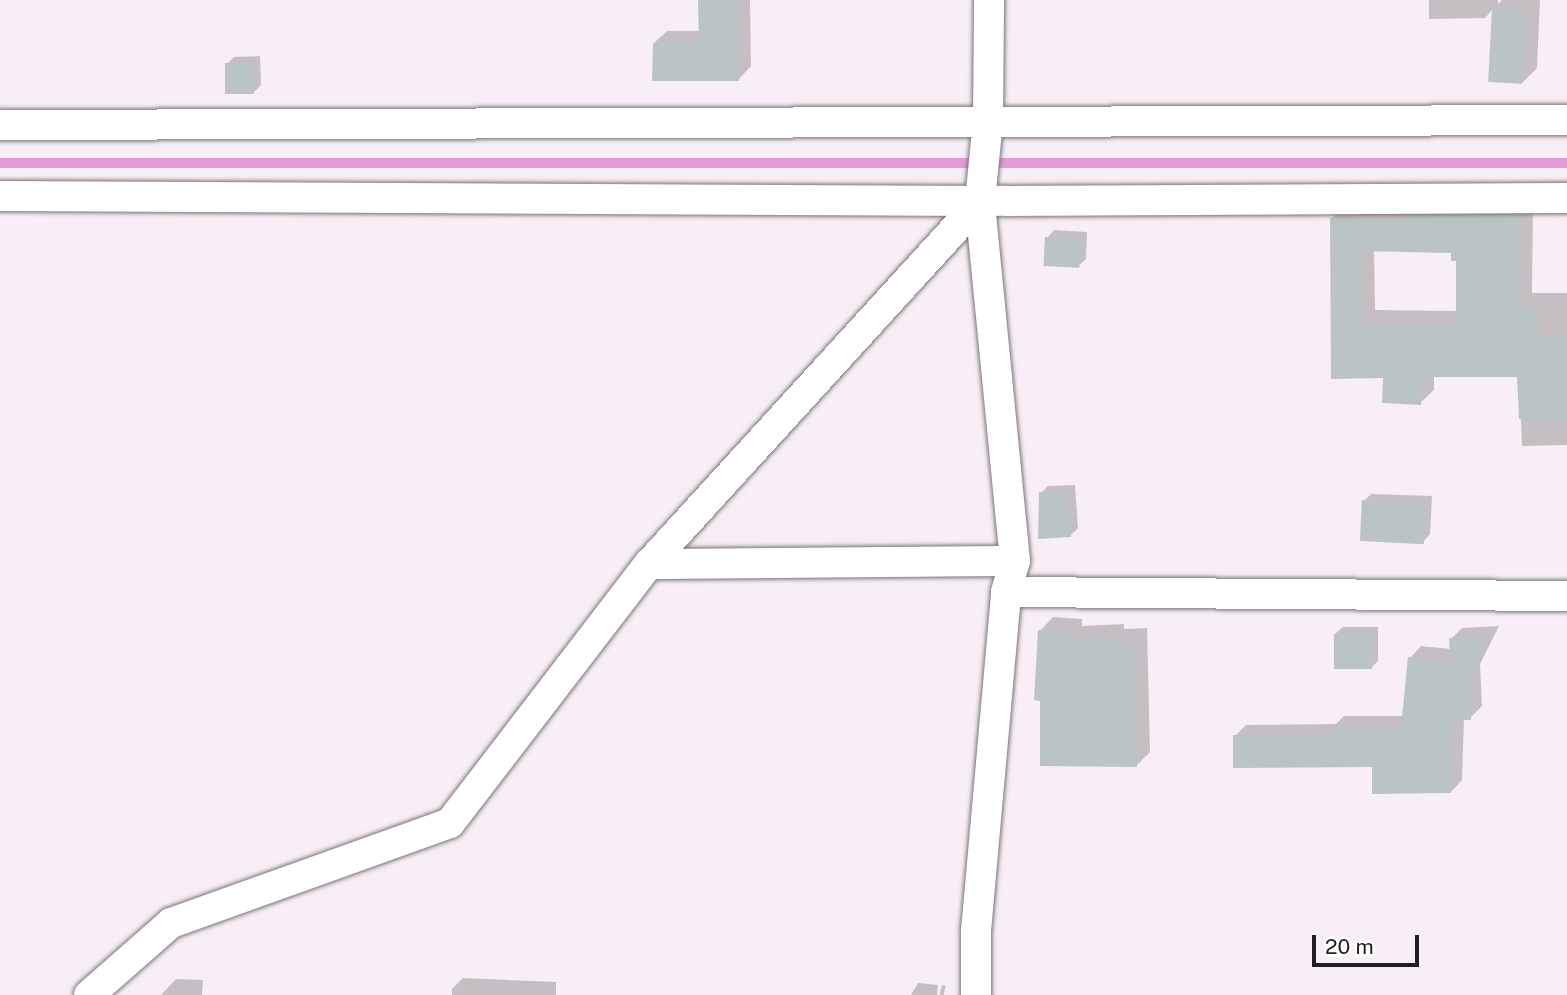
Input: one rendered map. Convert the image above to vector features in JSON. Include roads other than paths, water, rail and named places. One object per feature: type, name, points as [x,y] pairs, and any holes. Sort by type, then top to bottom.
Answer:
[{"type":"street","points":[[976,995],[976,931],[1006,592],[1015,561],[981,192],[988,130],[989,0]]},
{"type":"street","points":[[0,125],[988,130],[1567,120]]},
{"type":"street","points":[[89,995],[171,923],[450,824],[649,564],[981,192]]},
{"type":"street","points":[[0,196],[981,192],[1567,198]]},
{"type":"street","points":[[649,564],[1015,561]]},
{"type":"street","points":[[1006,592],[1567,596]]},
{"type":"waterway","points":[[0,163],[1567,163]]}]
